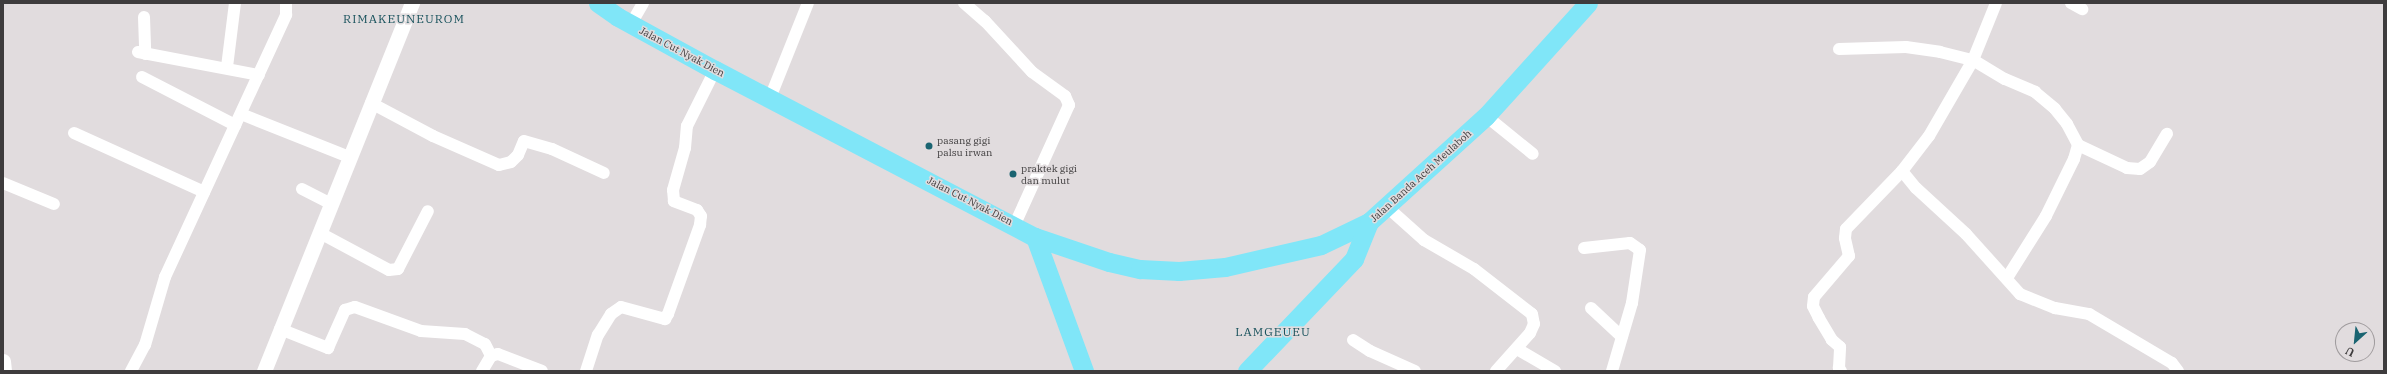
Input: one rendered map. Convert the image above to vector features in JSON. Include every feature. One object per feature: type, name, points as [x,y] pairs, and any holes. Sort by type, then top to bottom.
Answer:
[{"type":"highway","name":"Jalan Cut Nyak Dien","points":[[598,3],[631,24],[715,70],[1014,224],[1035,237],[1109,262],[1140,269],[1179,271],[1225,267],[1314,247],[1369,222]]},
{"type":"highway","name":"Jalan Banda Aceh Meulaboh","points":[[1247,371],[1354,259],[1369,222],[1486,116],[1588,3]]},
{"type":"highway","points":[[1035,237],[1084,371]]},
{"type":"street","points":[[227,67],[235,3]]},
{"type":"street","points":[[132,371],[145,345],[165,277],[286,15],[286,3]]},
{"type":"street","points":[[264,371],[280,329],[292,305],[371,102],[412,3]]},
{"type":"street","points":[[631,24],[643,3]]},
{"type":"street","points":[[964,3],[985,21],[1032,72],[1065,96],[1069,105],[1014,224]]},
{"type":"street","points":[[1841,371],[1839,368],[1840,348],[1832,340],[1819,318],[1813,306],[1814,297],[1849,256],[1845,238],[1846,229],[1902,171],[1929,136],[1973,60],[1996,3]]},
{"type":"street","points":[[770,98],[804,4]]},
{"type":"street","points":[[144,17],[142,53],[227,67],[259,75]]},
{"type":"street","points":[[1840,49],[1906,47],[1940,52],[1973,60],[2005,79],[2035,92],[2045,100],[2067,124],[2078,145],[2128,168],[2140,169],[2150,162],[2167,134]]},
{"type":"street","points":[[586,371],[598,334],[611,314],[621,307],[665,320],[668,314],[700,225],[701,216],[697,210],[674,201],[674,190],[685,148],[687,126],[715,70]]},
{"type":"street","points":[[142,77],[235,125]]},
{"type":"street","points":[[371,102],[433,136],[499,165],[511,162],[518,155],[524,141],[552,149],[604,173]]},
{"type":"street","points":[[241,114],[349,158]]},
{"type":"street","points":[[1486,116],[1533,154]]},
{"type":"street","points":[[74,133],[204,192]]},
{"type":"street","points":[[2007,278],[2062,188],[2078,145]]},
{"type":"street","points":[[1902,171],[2025,297],[2055,308],[2089,314],[2172,363],[2178,371]]},
{"type":"street","points":[[3,183],[54,204]]},
{"type":"street","points":[[302,188],[331,204]]},
{"type":"street","points":[[1386,206],[1424,240],[1474,269],[1532,314],[1534,324],[1517,349],[1496,371]]},
{"type":"street","points":[[320,233],[389,270],[398,269],[428,211]]},
{"type":"street","points":[[1584,248],[1630,243],[1640,250],[1632,302],[1612,371]]},
{"type":"street","points":[[280,329],[328,348],[345,310],[355,307],[421,331],[465,334],[485,344],[491,356]]},
{"type":"street","points":[[1591,308],[1622,337]]},
{"type":"street","points":[[1353,340],[1370,351],[1415,371]]},
{"type":"street","points":[[1517,349],[1555,371]]},
{"type":"street","points":[[491,356],[501,355],[542,371]]},
{"type":"street","points":[[482,371],[491,356]]},
{"type":"street","points":[[3,361],[4,371]]},
{"type":"place","name":"pasang gigi palsu irwan","points":[[929,146]]},
{"type":"place","name":"praktek gigi dan mulut","points":[[1013,174]]},
{"type":"district","name":"RIMAKEUNEUROM","points":[[404,19]]},
{"type":"district","name":"LAMGEUEU","points":[[1273,332]]}]
